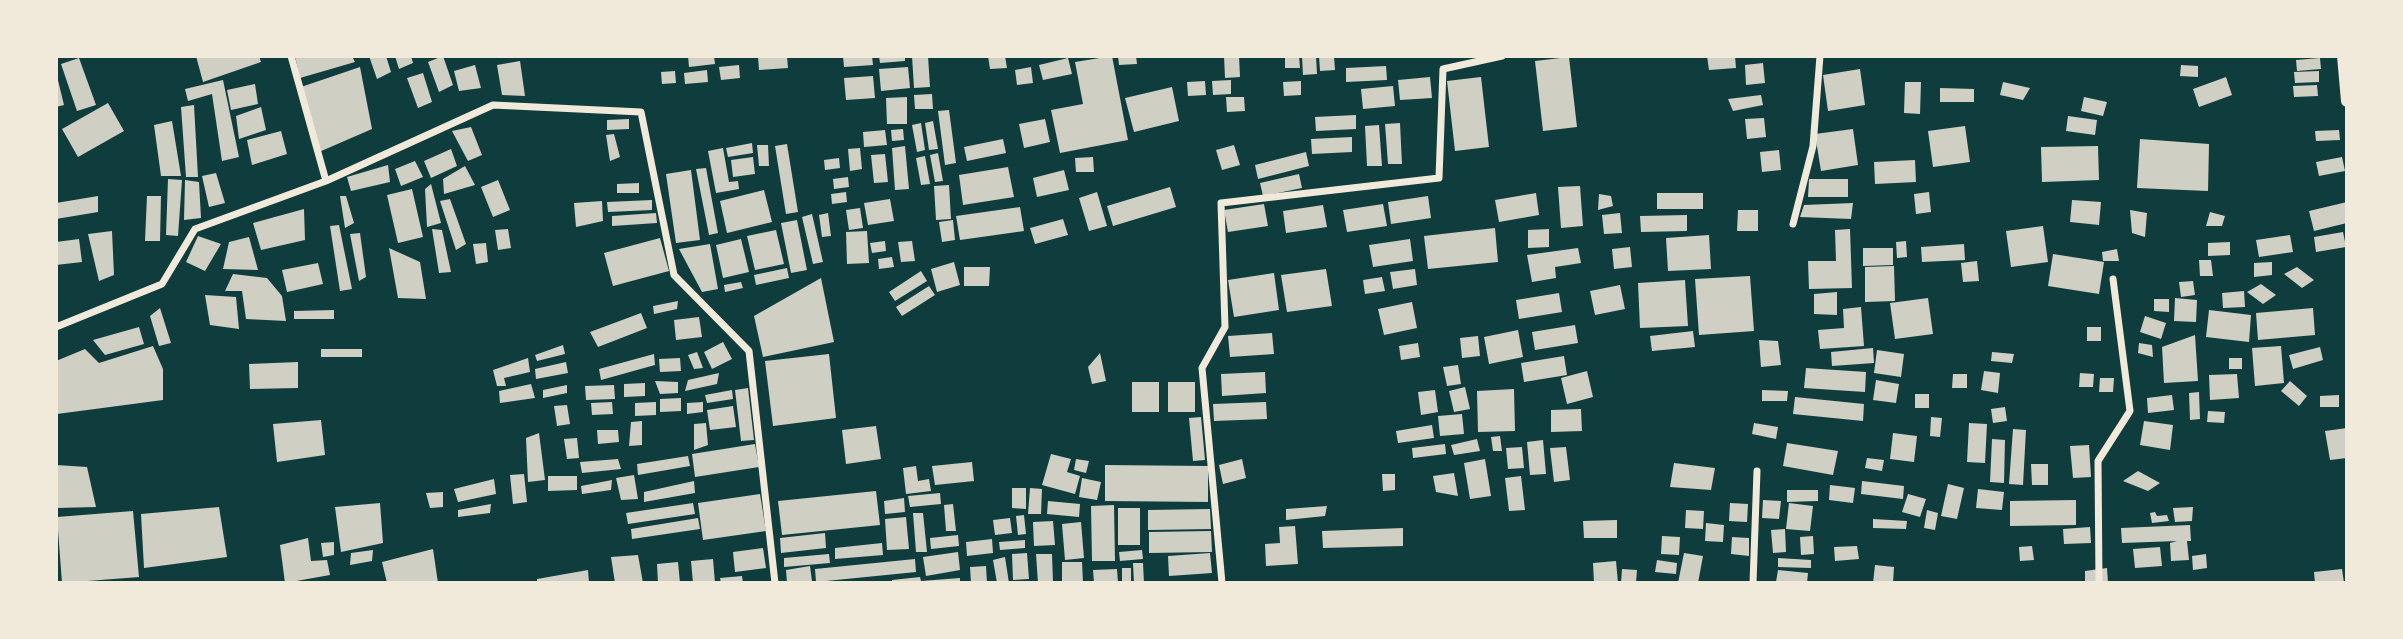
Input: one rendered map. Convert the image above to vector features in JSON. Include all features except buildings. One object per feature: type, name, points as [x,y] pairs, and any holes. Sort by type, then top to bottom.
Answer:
[{"type":"main road","points":[[2343,56],[2347,102]]},
{"type":"street","points":[[291,56],[326,181]]},
{"type":"street","points":[[1222,583],[1202,368],[1225,327],[1221,203],[1439,178],[1443,69],[1502,56]]},
{"type":"street","points":[[1793,224],[1813,146],[1820,56]]},
{"type":"street","points":[[56,327],[162,284],[195,229],[326,181],[493,105],[641,112],[674,275],[749,351],[763,454],[775,583]]},
{"type":"street","points":[[2099,583],[2098,461],[2130,411],[2113,279]]},
{"type":"street","points":[[1753,583],[1757,471]]}]
